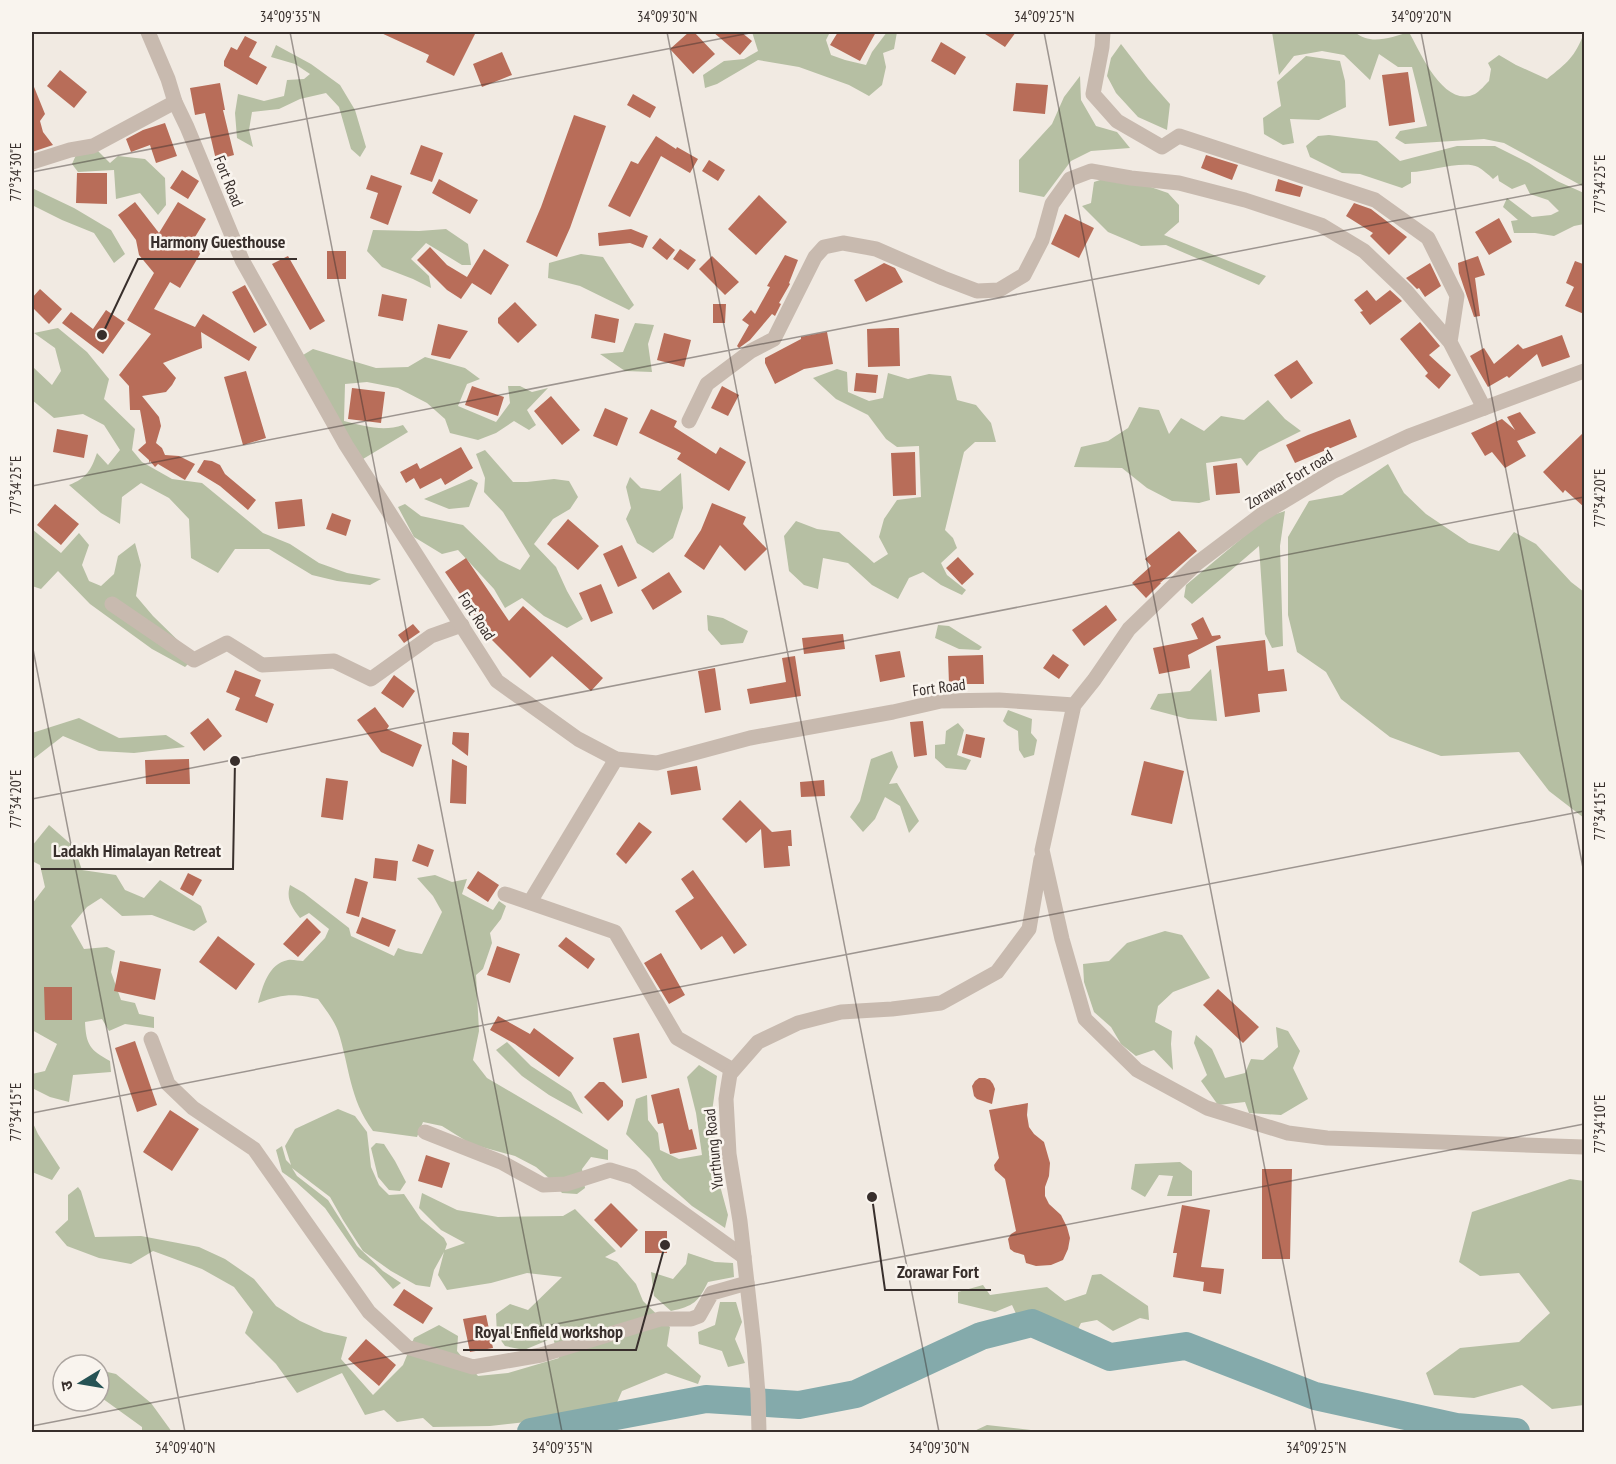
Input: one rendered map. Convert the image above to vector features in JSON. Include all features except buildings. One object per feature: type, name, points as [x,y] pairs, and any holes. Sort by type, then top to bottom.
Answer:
[{"type":"street","name":"Fort Road","points":[[148,32],[242,260],[346,446],[497,681],[578,739],[616,759],[657,763],[750,738],[941,701],[999,700],[1074,705]]},
{"type":"street","points":[[1102,32],[1102,47],[1094,94],[1118,121],[1162,147],[1179,136],[1375,200],[1428,238],[1457,296],[1450,342]]},
{"type":"street","points":[[32,162],[70,150],[93,146],[175,102]]},
{"type":"street","points":[[689,421],[707,384],[751,351],[774,339],[815,257],[824,248],[843,243],[876,249],[977,291],[999,290],[1024,275],[1042,240],[1052,204],[1070,179],[1091,171],[1179,183],[1245,200],[1321,225],[1364,251],[1406,291],[1450,342],[1484,408]]},
{"type":"street","name":"Zorawar Fort road","points":[[1074,705],[1129,629],[1196,564],[1261,514],[1332,472],[1409,436],[1584,371]]},
{"type":"street","points":[[111,604],[194,660],[227,643],[262,665],[334,661],[371,679],[431,636],[462,626]]},
{"type":"street","name":"Yurthung Road","points":[[759,1432],[758,1394],[747,1283],[729,1154],[726,1099],[730,1074],[758,1042],[798,1023],[841,1012],[941,1003],[997,972],[1029,929],[1042,850],[1074,705]]},
{"type":"street","points":[[530,903],[616,759]]},
{"type":"street","points":[[1042,850],[1062,939],[1085,1019],[1137,1070],[1197,1103],[1288,1133],[1327,1138],[1584,1147]]},
{"type":"street","points":[[505,894],[615,932],[677,1038],[733,1070]]},
{"type":"street","points":[[151,1039],[168,1084],[193,1108],[254,1149],[369,1312],[407,1347],[473,1366],[541,1355],[660,1319],[691,1319],[699,1316],[712,1293],[747,1283]]},
{"type":"street","points":[[425,1132],[501,1162],[543,1185],[566,1184],[610,1170],[633,1177],[744,1257]]},
{"type":"green space","points":[[752,32],[830,32],[826,40],[831,55],[866,65],[872,52],[887,32],[897,32],[894,49],[883,53],[886,67],[882,85],[869,96],[849,85],[799,67],[758,60],[717,84],[705,88],[703,75],[724,61],[744,59],[758,51]]},
{"type":"green space","points":[[1272,32],[1355,32],[1367,39],[1374,39],[1409,32],[1434,76],[1453,93],[1464,96],[1475,94],[1489,81],[1491,69],[1488,63],[1499,55],[1547,79],[1570,59],[1584,33],[1584,187],[1504,143],[1484,139],[1405,144],[1395,138],[1400,131],[1427,126],[1412,67],[1398,67],[1379,54],[1370,80],[1344,55],[1322,51],[1294,56],[1279,75]]},
{"type":"green space","points":[[1121,44],[1170,104],[1167,130],[1138,117],[1116,93],[1107,76],[1111,58]]},
{"type":"green space","points":[[276,45],[311,64],[340,85],[355,110],[366,147],[360,157],[351,149],[339,107],[326,93],[300,99],[279,109],[252,112],[249,130],[253,147],[237,138],[235,113],[238,94],[264,101],[284,96],[287,80],[304,79],[310,74],[295,64],[271,57]]},
{"type":"green space","points":[[1306,56],[1340,61],[1345,81],[1346,107],[1319,120],[1290,119],[1294,143],[1283,145],[1264,134],[1263,118],[1281,106],[1277,82]]},
{"type":"green space","points":[[1080,76],[1081,100],[1096,126],[1117,132],[1130,148],[1091,151],[1071,161],[1044,197],[1019,192],[1019,160],[1052,124],[1064,97]]},
{"type":"green space","points":[[1329,135],[1377,141],[1400,161],[1457,146],[1495,146],[1529,163],[1557,181],[1584,193],[1584,224],[1574,226],[1554,236],[1514,233],[1511,221],[1518,220],[1503,207],[1507,198],[1532,217],[1551,215],[1559,211],[1548,200],[1530,194],[1525,184],[1512,189],[1499,181],[1498,175],[1493,179],[1480,168],[1472,165],[1411,172],[1411,183],[1402,188],[1360,174],[1342,173],[1310,157],[1306,146],[1318,136]]},
{"type":"green space","points":[[98,151],[110,163],[118,156],[145,159],[165,178],[166,205],[158,215],[140,193],[116,199],[114,170],[78,172],[72,164],[76,155]]},
{"type":"green space","points":[[1103,179],[1142,184],[1168,193],[1179,205],[1179,222],[1164,235],[1266,276],[1259,285],[1166,245],[1141,246],[1108,232],[1082,206],[1091,203],[1094,182]]},
{"type":"green space","points":[[32,188],[74,208],[111,230],[125,254],[114,263],[94,233],[34,206]]},
{"type":"green space","points":[[446,229],[468,244],[471,265],[462,265],[426,243],[411,259],[429,276],[431,288],[382,267],[367,251],[373,230]]},
{"type":"green space","points":[[581,254],[603,257],[634,305],[629,310],[580,286],[548,278],[549,263]]},
{"type":"green space","points":[[635,323],[654,325],[648,344],[652,372],[625,371],[600,354],[623,352]]},
{"type":"green space","points":[[58,328],[87,352],[109,379],[104,399],[135,429],[132,450],[142,462],[172,479],[202,483],[263,533],[290,544],[319,563],[347,573],[381,579],[370,585],[312,575],[269,549],[235,549],[218,573],[191,558],[189,519],[169,498],[141,483],[122,497],[120,524],[101,513],[69,485],[88,473],[97,453],[108,465],[120,450],[104,425],[83,414],[54,418],[32,400],[32,369],[34,368],[52,385],[61,371],[55,348],[34,333]]},
{"type":"green space","points":[[313,349],[376,368],[408,367],[425,357],[465,368],[480,379],[467,384],[458,406],[496,422],[510,403],[508,386],[520,386],[532,392],[548,388],[527,410],[536,425],[529,430],[514,421],[496,433],[478,440],[450,433],[445,419],[427,403],[398,388],[367,382],[345,384],[344,421],[381,428],[403,425],[408,432],[363,459],[303,355]]},
{"type":"green space","points":[[837,369],[847,372],[848,392],[869,401],[883,398],[888,373],[908,379],[929,374],[951,376],[957,400],[976,405],[991,423],[996,442],[975,442],[964,452],[945,530],[953,538],[957,548],[941,563],[947,575],[966,590],[962,595],[941,585],[923,572],[909,578],[898,599],[872,585],[848,563],[823,558],[818,589],[804,585],[789,571],[784,536],[796,521],[817,529],[839,532],[874,563],[888,554],[879,537],[884,519],[897,500],[921,497],[919,446],[897,447],[886,439],[868,415],[836,399],[813,378]]},
{"type":"green space","points":[[1268,400],[1285,419],[1301,431],[1259,452],[1247,466],[1241,458],[1206,463],[1210,500],[1199,503],[1172,501],[1147,488],[1122,468],[1074,467],[1081,447],[1108,441],[1128,428],[1139,407],[1159,410],[1169,434],[1181,418],[1204,431],[1221,416],[1244,420]]},
{"type":"green space","points":[[485,450],[513,482],[554,479],[569,481],[578,497],[570,509],[553,519],[534,544],[556,567],[583,619],[567,628],[544,616],[522,598],[505,608],[494,589],[458,550],[442,554],[414,537],[398,507],[405,504],[421,516],[463,525],[499,560],[520,570],[530,556],[503,512],[484,492],[485,478],[476,454]]},
{"type":"green space","points":[[1388,464],[1404,493],[1426,514],[1469,543],[1499,551],[1514,532],[1536,544],[1571,582],[1584,592],[1584,818],[1549,791],[1519,752],[1441,756],[1390,737],[1341,699],[1326,672],[1297,652],[1288,615],[1288,537],[1309,501],[1342,495]]},
{"type":"green space","points":[[681,473],[683,508],[673,538],[653,553],[637,543],[626,519],[631,508],[626,487],[630,477],[641,488],[660,491]]},
{"type":"green space","points":[[471,479],[478,483],[469,507],[449,509],[424,499]]},
{"type":"green space","points":[[1285,511],[1280,546],[1283,646],[1272,648],[1265,634],[1259,546],[1192,604],[1184,597],[1186,585],[1272,513]]},
{"type":"green space","points":[[32,529],[61,553],[79,533],[89,545],[82,565],[89,581],[101,586],[114,574],[118,556],[135,543],[141,565],[136,596],[195,657],[185,667],[152,649],[90,604],[58,571],[41,589],[32,586]]},
{"type":"green space","points":[[707,615],[723,618],[748,631],[743,643],[721,645],[708,630]]},
{"type":"green space","points":[[938,625],[949,626],[982,647],[979,650],[959,649],[935,638]]},
{"type":"green space","points":[[1211,669],[1217,721],[1188,719],[1150,709],[1158,694],[1190,691]]},
{"type":"green space","points":[[1008,710],[1032,719],[1031,733],[1037,740],[1034,755],[1024,758],[1019,750],[1018,731],[1003,721]]},
{"type":"green space","points":[[79,718],[119,738],[166,735],[185,747],[134,753],[99,751],[63,736],[32,760],[32,733]]},
{"type":"green space","points":[[958,723],[964,730],[957,755],[971,760],[966,770],[946,768],[935,758],[935,745],[945,744],[946,731]]},
{"type":"green space","points":[[892,751],[898,767],[889,784],[897,783],[919,821],[909,833],[900,806],[885,797],[875,819],[863,832],[850,817],[860,801],[871,759]]},
{"type":"green space","points":[[49,825],[74,847],[82,870],[116,875],[125,890],[144,898],[160,880],[201,906],[207,922],[194,931],[152,915],[122,916],[101,898],[87,907],[71,926],[84,949],[107,947],[115,951],[111,972],[121,1000],[135,1003],[139,1014],[154,1017],[154,1028],[125,1024],[109,1031],[102,1019],[85,1022],[90,1046],[110,1061],[111,1072],[73,1075],[69,1102],[50,1097],[32,1088],[32,1074],[45,1071],[57,1044],[32,1030],[32,904],[45,887],[40,865],[32,861],[32,846]]},
{"type":"green space","points":[[435,875],[452,882],[467,879],[462,894],[493,910],[499,901],[506,906],[501,919],[490,933],[492,943],[483,969],[476,975],[479,1031],[473,1060],[487,1078],[608,1150],[608,1160],[591,1157],[582,1169],[585,1188],[577,1194],[562,1193],[536,1167],[515,1156],[471,1144],[442,1126],[423,1122],[417,1137],[373,1131],[359,1107],[338,1031],[318,999],[288,995],[258,1003],[271,971],[281,962],[303,961],[325,938],[329,929],[309,913],[300,918],[290,902],[290,885],[349,928],[351,936],[394,956],[398,948],[422,954],[442,912],[433,896],[417,878]]},
{"type":"green space","points":[[1165,931],[1182,935],[1210,978],[1173,992],[1158,1006],[1155,1022],[1172,1031],[1173,1070],[1154,1050],[1136,1056],[1121,1044],[1111,1027],[1094,1012],[1084,982],[1083,964],[1109,961],[1127,943]]},
{"type":"green space","points":[[1276,1027],[1288,1031],[1300,1051],[1293,1068],[1308,1099],[1281,1115],[1249,1113],[1245,1102],[1218,1105],[1201,1081],[1207,1075],[1194,1043],[1196,1035],[1212,1049],[1225,1078],[1245,1073],[1251,1059],[1263,1060],[1278,1047]]},
{"type":"green space","points":[[507,1042],[531,1066],[571,1092],[583,1114],[549,1095],[522,1076],[496,1050]]},
{"type":"green space","points":[[699,1065],[717,1076],[711,1119],[719,1155],[719,1182],[728,1215],[725,1228],[692,1206],[663,1180],[650,1159],[626,1134],[636,1099],[647,1095],[648,1120],[658,1133],[660,1150],[679,1159],[702,1155],[696,1113],[687,1077]]},
{"type":"green space","points":[[338,1109],[355,1116],[367,1132],[371,1167],[379,1185],[389,1195],[404,1194],[421,1219],[444,1238],[447,1244],[445,1250],[465,1243],[441,1230],[419,1208],[422,1193],[457,1210],[498,1217],[563,1216],[575,1209],[616,1251],[605,1257],[617,1262],[636,1284],[643,1301],[670,1327],[667,1346],[701,1376],[698,1384],[666,1373],[622,1391],[615,1407],[570,1411],[535,1421],[490,1426],[433,1427],[423,1418],[397,1422],[384,1410],[365,1415],[342,1373],[297,1393],[276,1364],[245,1333],[253,1312],[234,1287],[202,1269],[153,1251],[131,1264],[99,1258],[67,1246],[55,1232],[68,1220],[68,1195],[78,1187],[95,1237],[141,1236],[199,1247],[225,1259],[254,1279],[276,1306],[324,1332],[347,1337],[341,1359],[373,1395],[403,1365],[414,1338],[439,1325],[458,1336],[457,1351],[478,1376],[508,1373],[559,1358],[553,1338],[524,1350],[505,1346],[497,1335],[496,1314],[510,1304],[528,1310],[562,1277],[527,1273],[491,1283],[447,1290],[438,1275],[444,1252],[434,1270],[430,1287],[416,1285],[363,1251],[330,1197],[292,1168],[297,1176],[328,1200],[357,1246],[383,1271],[401,1283],[393,1289],[374,1268],[359,1257],[325,1208],[282,1172],[276,1150],[282,1146],[286,1160],[291,1165],[285,1146],[295,1129]]},
{"type":"green space","points":[[32,1121],[60,1168],[52,1180],[32,1172]]},
{"type":"green space","points":[[376,1143],[384,1144],[406,1182],[400,1191],[389,1190],[378,1177],[371,1148]]},
{"type":"green space","points":[[1180,1162],[1192,1171],[1192,1196],[1167,1196],[1173,1176],[1159,1175],[1145,1197],[1131,1189],[1135,1164]]},
{"type":"green space","points":[[1570,1179],[1584,1181],[1584,1405],[1552,1409],[1522,1385],[1474,1398],[1434,1395],[1426,1373],[1460,1348],[1519,1342],[1550,1313],[1519,1273],[1480,1276],[1459,1262],[1472,1212]]},
{"type":"green space","points":[[688,1253],[715,1262],[733,1263],[734,1277],[708,1282],[694,1302],[671,1311],[654,1296],[651,1272],[673,1279],[686,1264]]},
{"type":"green space","points":[[1101,1274],[1148,1306],[1149,1320],[1140,1318],[1113,1331],[1097,1320],[1081,1323],[1078,1329],[1018,1318],[1012,1305],[995,1312],[958,1303],[958,1292],[983,1285],[990,1295],[1047,1287],[1065,1301],[1086,1294],[1092,1275]]},
{"type":"green space","points":[[720,1302],[736,1302],[742,1322],[735,1339],[745,1363],[728,1367],[722,1351],[699,1344],[698,1332],[715,1325]]},
{"type":"green space","points":[[111,1373],[116,1374],[151,1403],[172,1432],[142,1432],[142,1427],[111,1405]]},
{"type":"green space","points":[[987,1425],[1048,1432],[972,1432]]},
{"type":"waterway","points":[[531,1432],[706,1399],[799,1405],[856,1394],[981,1336],[1032,1323],[1110,1357],[1186,1346],[1315,1396],[1456,1427],[1516,1432]]},
{"type":"place","name":"Harmony Guesthouse","points":[[102,335]]},
{"type":"place","name":"Ladakh Himalayan Retreat","points":[[235,761]]},
{"type":"place","name":"Zorawar Fort","points":[[872,1197]]},
{"type":"place","name":"Royal Enfield workshop","points":[[665,1245]]}]
